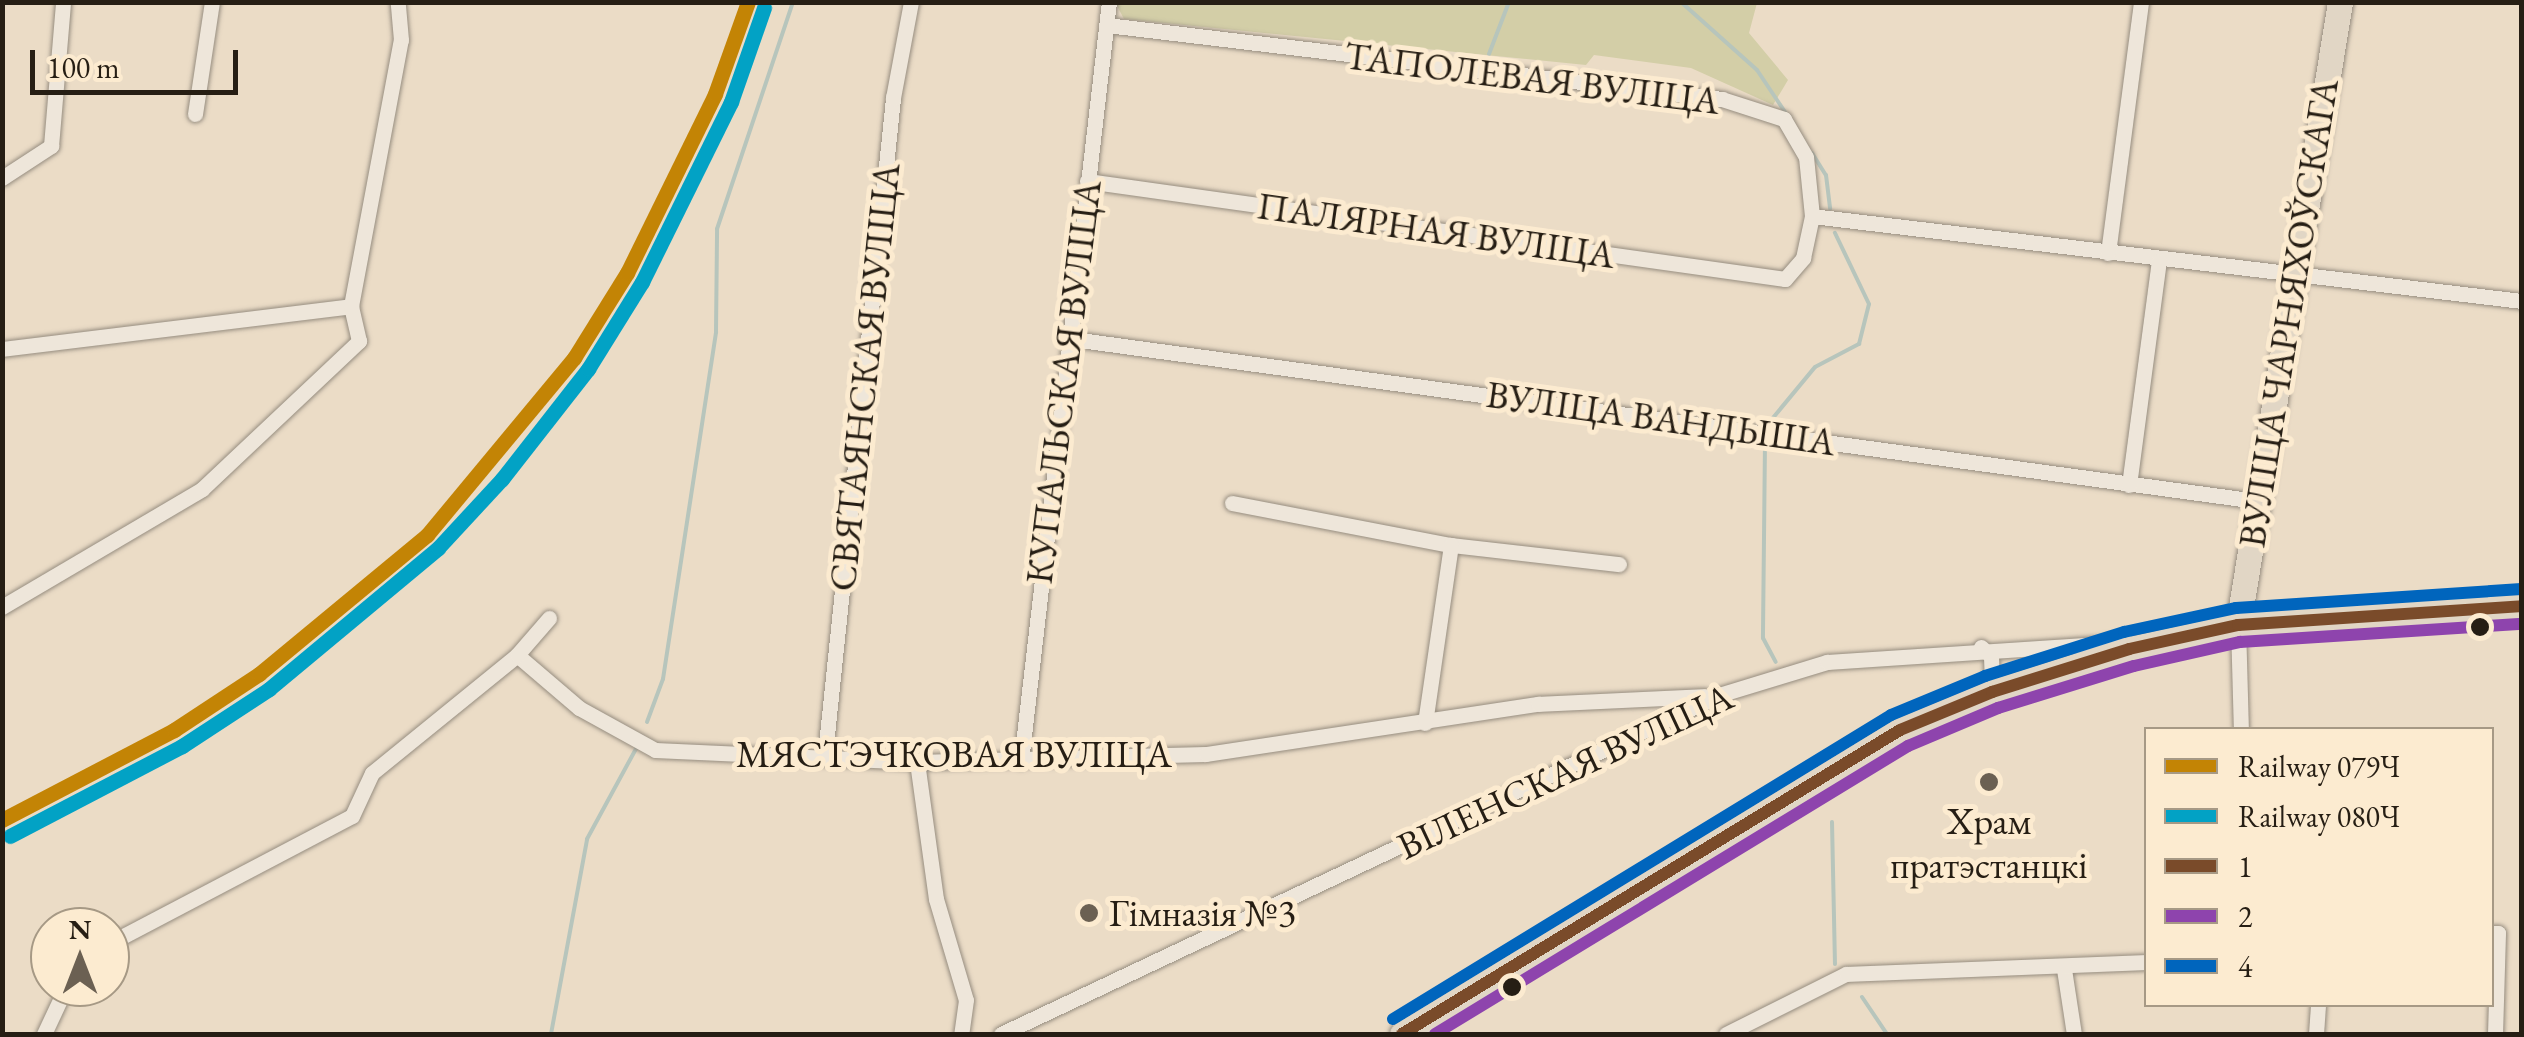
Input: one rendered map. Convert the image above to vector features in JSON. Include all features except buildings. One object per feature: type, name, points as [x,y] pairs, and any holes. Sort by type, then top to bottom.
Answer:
[{"type":"main road","name":"ВУЛІЦА ЧАРНЯХОЎСКАГА","points":[[2238,625],[2340,2]]},
{"type":"main road","name":"ВІЛЕНСКАЯ ВУЛІЦА","points":[[1402,1034],[1900,730],[1992,692],[2165,640],[2238,625],[2522,606]]},
{"type":"street","points":[[2,178],[51,146],[63,2]]},
{"type":"street","points":[[196,114],[212,2]]},
{"type":"street","points":[[2,607],[202,489],[359,341],[351,306],[401,40],[398,2]]},
{"type":"street","name":"СВЯТАЯНСКАЯ ВУЛІЦА","points":[[825,754],[893,98],[912,2]]},
{"type":"street","name":"КУПАЛЬСКАЯ ВУЛІЦА","points":[[1021,762],[1066,338],[1109,2]]},
{"type":"street","points":[[2108,253],[2141,2]]},
{"type":"street","name":"ТАПОЛЕВАЯ ВУЛІЦА","points":[[1106,25],[1722,98],[1784,119],[1806,157],[1812,216],[1803,258],[1785,278]]},
{"type":"street","name":"ПАЛЯРНАЯ ВУЛІЦА","points":[[1087,181],[1785,278]]},
{"type":"street","points":[[1812,216],[2295,278],[2522,301]]},
{"type":"street","points":[[2130,484],[2160,261]]},
{"type":"street","points":[[2,349],[351,306]]},
{"type":"street","name":"ВУЛІЦА ВАНДЫША","points":[[1066,338],[2256,501]]},
{"type":"street","points":[[1232,503],[1451,544],[1619,564]]},
{"type":"street","points":[[1425,723],[1451,544]]},
{"type":"street","points":[[130,933],[352,816],[372,773],[517,655],[548,618]]},
{"type":"street","points":[[2238,625],[2241,727]]},
{"type":"street","name":"ВІЛЕНСКАЯ ВУЛІЦА","points":[[1001,1034],[1232,930],[1662,717],[1719,695],[1826,662],[1981,647],[2165,640]]},
{"type":"street","points":[[1981,647],[1991,656],[1992,692]]},
{"type":"street","name":"МЯСТЭЧКОВАЯ ВУЛІЦА","points":[[517,655],[578,708],[655,750],[825,754],[916,762],[1206,754],[1538,704],[1719,695]]},
{"type":"street","points":[[1657,697],[1662,717]]},
{"type":"street","points":[[916,762],[936,899],[966,1000],[961,1034]]},
{"type":"street","points":[[2495,933],[2495,1034]]},
{"type":"street","points":[[1726,1034],[1846,974],[2064,969],[2144,962]]},
{"type":"street","points":[[2064,969],[2074,1034]]},
{"type":"street","points":[[44,1034],[57,1007]]},
{"type":"street","points":[[2316,1034],[2318,1007]]},
{"type":"shaded area","points":[[1115,2],[1757,3],[1749,33],[1788,80],[1773,105],[1691,68],[1594,55],[1586,65],[1124,19]]},
{"type":"waterway","points":[[647,722],[663,679],[716,332],[717,229],[793,2]]},
{"type":"waterway","points":[[1489,54],[1509,2]]},
{"type":"waterway","points":[[1681,2],[1757,70],[1785,112]]},
{"type":"waterway","points":[[1812,153],[1826,175],[1830,209]]},
{"type":"waterway","points":[[1772,419],[1815,367],[1859,344],[1869,304],[1835,233]]},
{"type":"waterway","points":[[1765,442],[1763,638],[1776,662]]},
{"type":"waterway","points":[[551,1034],[587,839],[637,747]]},
{"type":"waterway","points":[[1832,822],[1835,964]]},
{"type":"waterway","points":[[1862,997],[1887,1034]]},
{"type":"rail line","name":"079Ч","points":[[2,820],[174,730],[259,674],[427,535],[574,358],[627,273],[715,94],[748,2]]},
{"type":"rail line","name":"080Ч","points":[[10,836],[182,746],[269,689],[438,548],[502,479],[588,369],[642,282],[731,102],[764,8]]},
{"type":"transit line","name":"4","points":[[1393,1019],[1891,715],[1985,676],[2124,632],[2236,608],[2521,589]]},
{"type":"transit line","name":"1","points":[[1402,1034],[1900,730],[1992,692],[2129,649],[2238,625],[2522,606]]},
{"type":"transit line","name":"2","points":[[1435,1034],[1908,746],[1998,708],[2134,666],[2240,642],[2522,624]]},
{"type":"place","name":"Храм пратэстанцкі","points":[[1989,782]]},
{"type":"place","name":"Гімназія №3","points":[[1089,913]]}]
